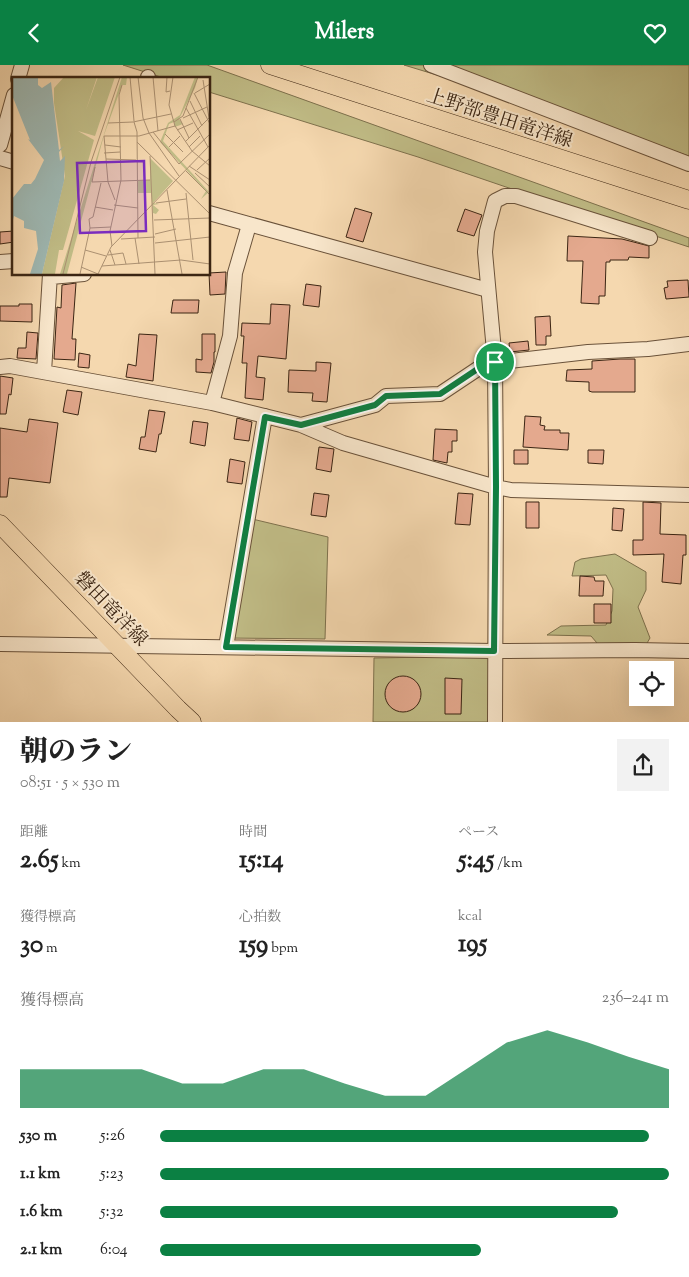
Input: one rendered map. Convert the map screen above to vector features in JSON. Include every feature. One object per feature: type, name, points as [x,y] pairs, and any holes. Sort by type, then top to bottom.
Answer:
[{"type":"main road","name":"上野部豊田竜洋線","points":[[270,65],[689,200]]},
{"type":"main road","name":"磐田竜洋線","points":[[0,524],[192,722]]},
{"type":"street","points":[[431,65],[689,164]]},
{"type":"street","points":[[0,145],[12,102]]},
{"type":"street","points":[[495,722],[495,362],[485,252],[487,231],[495,201],[505,196],[516,196],[650,238]]},
{"type":"street","points":[[210,213],[488,290]]},
{"type":"street","points":[[212,403],[230,336],[234,273],[249,225]]},
{"type":"street","points":[[44,373],[51,275]]},
{"type":"street","points":[[301,425],[375,405],[386,396],[440,394],[485,364],[588,352],[648,349],[689,344]]},
{"type":"street","points":[[0,367],[10,366],[212,403],[301,425],[343,443],[511,490],[689,495]]},
{"type":"street","points":[[226,647],[265,417]]},
{"type":"street","points":[[0,644],[494,651],[689,651]]},
{"type":"shaded area","points":[[123,65],[207,65],[689,238],[689,247],[418,157],[210,92],[210,77],[161,77]]},
{"type":"shaded area","points":[[404,65],[689,65],[689,156],[575,117]]},
{"type":"shaded area","points":[[248,518],[328,537],[325,639],[227,638]]},
{"type":"shaded area","points":[[615,554],[646,572],[646,590],[638,607],[650,638],[643,650],[603,650],[591,636],[547,635],[561,626],[606,625],[612,611],[613,589],[606,575],[572,576],[575,562],[581,559]]},
{"type":"shaded area","points":[[494,656],[494,722],[373,722],[374,658]]},
{"type":"building","points":[[355,208],[372,213],[363,242],[346,237]]},
{"type":"building","points":[[465,209],[482,215],[474,236],[457,231]]},
{"type":"building","points":[[12,231],[12,242],[0,244],[0,232]]},
{"type":"building","points":[[568,236],[622,239],[649,246],[649,258],[629,257],[628,260],[610,260],[610,262],[606,262],[605,296],[599,296],[599,304],[581,303],[583,261],[567,261]]},
{"type":"building","points":[[226,272],[225,294],[210,295],[210,273]]},
{"type":"building","points":[[688,280],[689,297],[666,299],[664,288],[668,287],[667,281]]},
{"type":"building","points":[[76,283],[72,339],[76,339],[75,360],[54,359],[57,307],[61,308],[62,285]]},
{"type":"building","points":[[306,284],[321,286],[319,307],[303,305]]},
{"type":"building","points":[[173,300],[199,300],[198,313],[171,313]]},
{"type":"building","points":[[19,304],[32,304],[32,322],[0,321],[0,306],[19,306]]},
{"type":"building","points":[[271,304],[290,305],[286,359],[258,356],[256,377],[265,378],[263,400],[245,398],[247,363],[242,363],[244,336],[241,336],[242,323],[270,324]]},
{"type":"building","points":[[550,316],[551,336],[546,336],[546,345],[536,345],[535,317]]},
{"type":"building","points":[[27,332],[38,333],[36,359],[17,358],[18,348],[26,348]]},
{"type":"building","points":[[139,334],[157,335],[153,381],[126,377],[128,364],[136,366]]},
{"type":"building","points":[[202,334],[215,334],[214,362],[211,373],[196,372],[196,359],[202,360]]},
{"type":"building","points":[[528,341],[529,350],[510,352],[509,343]]},
{"type":"building","points":[[79,353],[90,355],[89,368],[78,367]]},
{"type":"building","points":[[635,359],[635,392],[592,392],[589,391],[589,382],[566,381],[567,370],[592,369],[592,361]]},
{"type":"building","points":[[316,362],[331,363],[327,402],[312,401],[313,393],[288,392],[289,370],[316,371]]},
{"type":"building","points":[[0,376],[13,378],[6,414],[0,414]]},
{"type":"building","points":[[67,390],[82,392],[78,415],[63,412]]},
{"type":"building","points":[[149,410],[165,412],[156,452],[139,449],[141,437],[145,437]]},
{"type":"building","points":[[525,416],[541,417],[540,425],[545,426],[544,430],[560,430],[560,433],[569,433],[568,450],[523,447]]},
{"type":"building","points":[[237,418],[252,422],[249,441],[234,439]]},
{"type":"building","points":[[29,419],[58,423],[50,483],[9,478],[7,497],[0,497],[0,428],[27,432]]},
{"type":"building","points":[[193,421],[208,423],[205,446],[190,443]]},
{"type":"building","points":[[435,429],[457,430],[457,441],[452,441],[452,452],[448,452],[447,463],[433,460]]},
{"type":"building","points":[[319,447],[334,449],[331,472],[316,469]]},
{"type":"building","points":[[514,450],[528,450],[528,464],[514,464]]},
{"type":"building","points":[[588,450],[604,450],[603,464],[588,463]]},
{"type":"building","points":[[230,459],[245,462],[242,484],[227,482]]},
{"type":"building","points":[[314,493],[329,495],[326,517],[311,515]]},
{"type":"building","points":[[458,493],[473,494],[470,525],[455,524]]},
{"type":"building","points":[[526,502],[539,502],[539,528],[526,528]]},
{"type":"building","points":[[643,502],[661,503],[660,534],[686,535],[686,555],[683,555],[681,584],[662,582],[664,554],[633,555],[633,540],[643,540]]},
{"type":"building","points":[[613,508],[624,509],[622,531],[612,530]]},
{"type":"building","points":[[580,576],[594,577],[595,581],[604,581],[603,596],[579,596]]},
{"type":"building","points":[[594,604],[611,604],[611,623],[594,623]]},
{"type":"building","points":[[403,676],[410,677],[416,681],[420,687],[420,701],[416,707],[410,711],[403,712],[396,711],[390,707],[386,701],[385,694],[386,687],[390,681],[396,677]]},
{"type":"building","points":[[445,678],[462,679],[461,714],[445,714]]},
{"type":"route","points":[[495,362],[494,651],[226,647],[265,417],[301,425],[375,405],[386,396],[440,394],[485,364],[495,362]]}]
